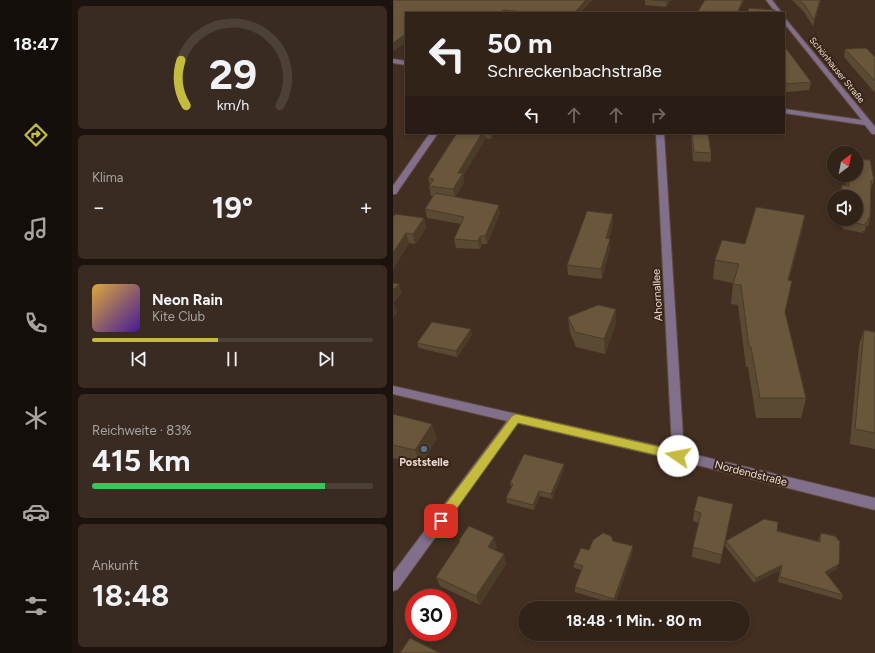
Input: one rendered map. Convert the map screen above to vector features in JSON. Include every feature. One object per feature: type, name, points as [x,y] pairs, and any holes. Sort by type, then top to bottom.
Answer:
[{"type":"street","points":[[769,0],[778,12]]},
{"type":"street","name":"Schönhauser Straße","points":[[785,20],[875,132]]},
{"type":"street","points":[[393,61],[405,63]]},
{"type":"street","points":[[785,112],[875,123]]},
{"type":"street","points":[[393,192],[432,134]]},
{"type":"street","name":"Ahornallee","points":[[660,134],[678,456]]},
{"type":"street","name":"Nordendstraße","points":[[393,390],[678,456],[875,504]]},
{"type":"street","points":[[393,584],[516,418]]},
{"type":"building","points":[[393,0],[586,0],[575,12],[524,12],[503,10],[501,12],[405,12],[405,35],[393,43]]},
{"type":"building","points":[[705,0],[743,0],[737,12],[698,12]]},
{"type":"building","points":[[799,0],[820,0],[814,20],[805,5]]},
{"type":"building","points":[[749,8],[775,10],[774,12],[748,12]]},
{"type":"building","points":[[785,47],[811,82],[787,84],[785,81]]},
{"type":"building","points":[[866,48],[875,57],[875,81],[845,49]]},
{"type":"building","points":[[456,134],[481,134],[458,173],[463,173],[453,189],[429,186],[434,179],[428,178]]},
{"type":"building","points":[[692,134],[708,134],[711,153],[694,152]]},
{"type":"building","points":[[863,160],[870,160],[874,181],[871,180],[870,218],[868,218],[865,225],[863,225],[863,190],[842,190],[842,185],[849,186],[848,182],[863,182]]},
{"type":"building","points":[[435,193],[499,205],[485,236],[480,236],[478,241],[454,239],[464,217],[425,209]]},
{"type":"building","points":[[756,207],[805,215],[788,280],[792,281],[785,312],[806,398],[760,398],[751,347],[749,347],[741,285],[733,284],[739,264],[715,260],[722,240],[745,244]]},
{"type":"building","points":[[587,211],[613,214],[606,238],[610,239],[601,269],[567,265]]},
{"type":"building","points":[[395,214],[424,218],[413,234],[406,233],[393,253],[393,217]]},
{"type":"building","points":[[393,283],[399,284],[393,290]]},
{"type":"building","points":[[598,305],[616,309],[604,339],[575,332],[568,317]]},
{"type":"building","points":[[432,322],[471,329],[456,351],[417,343]]},
{"type":"building","points":[[864,330],[875,332],[875,433],[855,429]]},
{"type":"building","points":[[393,414],[432,424],[415,450],[393,445]]},
{"type":"building","points":[[524,454],[564,464],[551,494],[539,491],[533,505],[506,498],[513,484],[510,483]]},
{"type":"building","points":[[698,496],[733,504],[722,555],[693,547],[701,513],[694,511]]},
{"type":"building","points":[[764,519],[778,522],[777,531],[820,542],[821,533],[835,536],[840,542],[839,564],[825,572],[843,595],[780,577],[782,565],[756,578],[726,541]]},
{"type":"building","points":[[469,526],[494,537],[488,547],[504,554],[476,596],[436,577]]},
{"type":"building","points":[[603,533],[611,536],[613,541],[633,546],[614,599],[575,587],[583,566],[574,563],[581,548],[589,550],[593,540]]},
{"type":"building","points":[[408,641],[416,641],[440,653],[400,653]]},
{"type":"place","name":"Poststelle","points":[[424,449]]},
{"type":"route","points":[[441,521],[503,438],[516,418],[678,456]]}]
